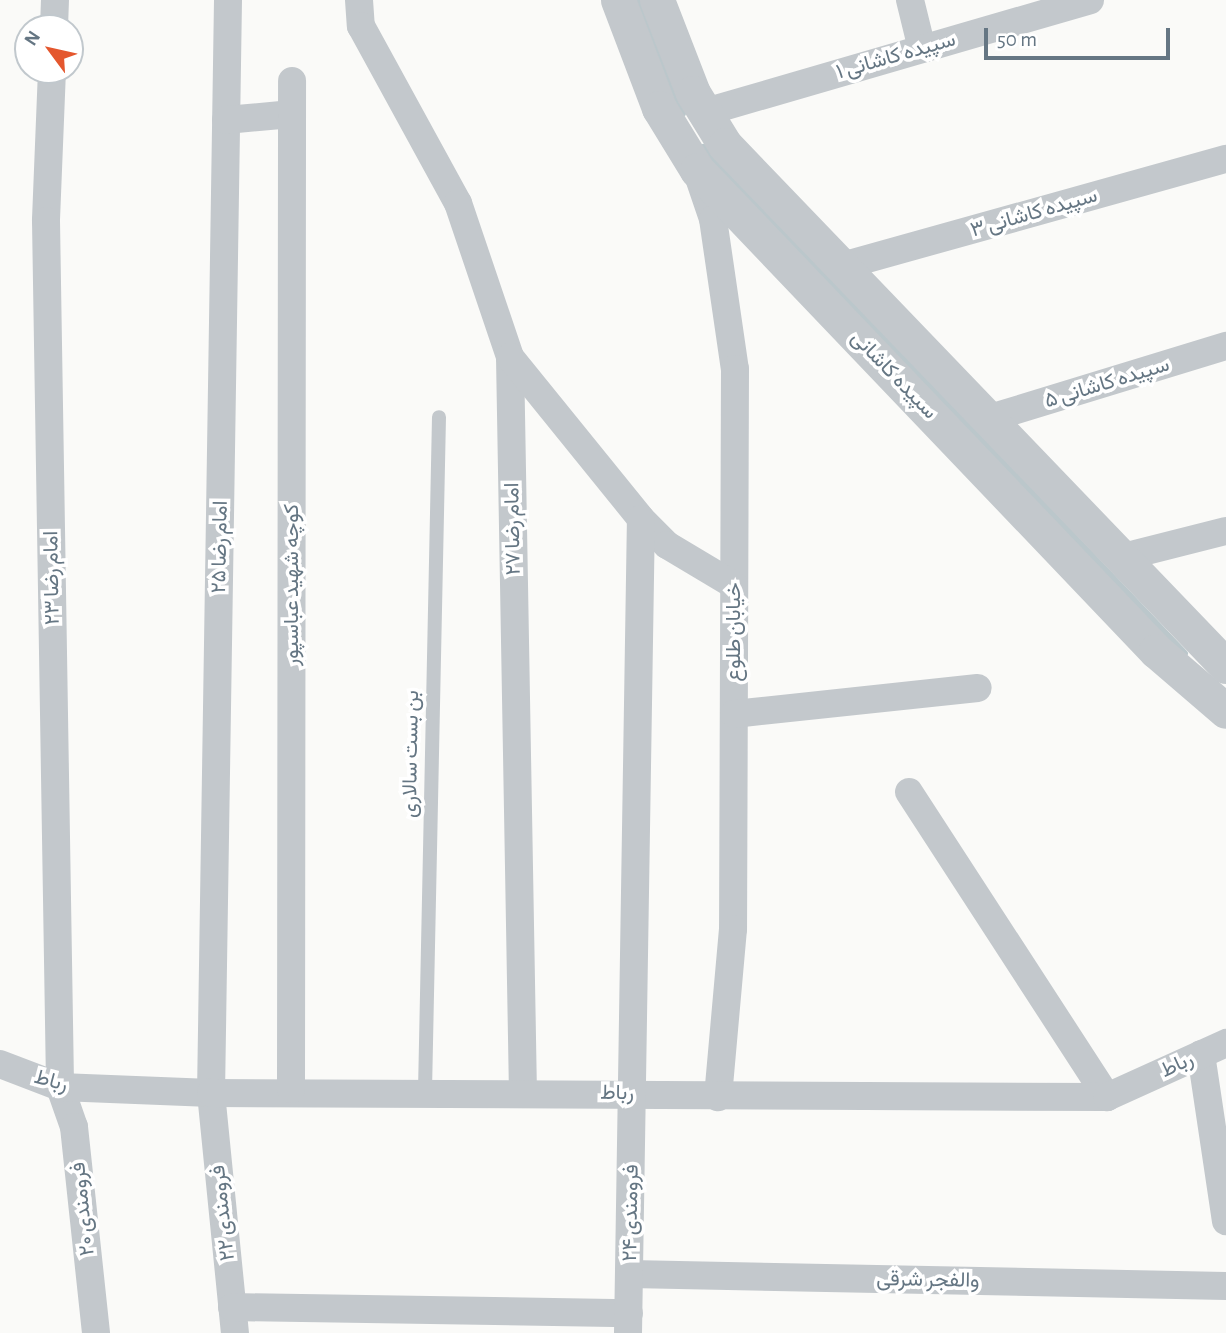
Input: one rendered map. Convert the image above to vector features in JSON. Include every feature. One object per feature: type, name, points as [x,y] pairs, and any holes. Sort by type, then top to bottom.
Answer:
[{"type":"street","name":"امام رضا ۲۵","points":[[211,1093],[228,0]]},
{"type":"street","name":"امام رضا ۲۷","points":[[359,0],[360,26],[458,203],[510,357],[523,1091]]},
{"type":"street","name":"سپیده کاشانی","points":[[618,0],[659,108],[697,170],[1156,651],[1226,711]]},
{"type":"street","name":"سپیده کاشانی","points":[[657,0],[702,113],[725,145],[1119,558],[1226,666]]},
{"type":"street","points":[[910,0],[922,48]]},
{"type":"street","name":"سپیده کاشانی ۱","points":[[702,113],[1090,0]]},
{"type":"street","name":"کوچه شهید عباسپور","points":[[291,1089],[292,81]]},
{"type":"street","name":"امام رضا ۲۳","points":[[51,84],[46,221],[60,1087]]},
{"type":"street","points":[[226,120],[292,114]]},
{"type":"street","name":"سپیده کاشانی ۳","points":[[842,266],[1226,159]]},
{"type":"street","name":"خیابان طلوع","points":[[697,170],[713,219],[735,369],[733,929],[718,1097]]},
{"type":"street","name":"سپیده کاشانی ۵","points":[[987,419],[1226,346]]},
{"type":"street","points":[[510,357],[641,519],[667,545],[734,585]]},
{"type":"street","name":"فرومندی ۲۴","points":[[629,1323],[641,519]]},
{"type":"street","points":[[1119,558],[1226,531]]},
{"type":"street","points":[[734,714],[978,688]]},
{"type":"street","points":[[909,792],[1107,1097]]},
{"type":"street","points":[[1214,1048],[1226,1221]]},
{"type":"street","name":"رباط","points":[[0,1064],[60,1087],[211,1093],[291,1089],[634,1093],[718,1097],[1107,1097],[1214,1048]]},
{"type":"street","name":"فرومندی ۲۰","points":[[60,1087],[74,1127],[96,1333]]},
{"type":"street","name":"فرومندی ۲۲","points":[[211,1093],[234,1320]]},
{"type":"street","name":"والفجر شرقی","points":[[630,1274],[1226,1286]]},
{"type":"street","points":[[234,1320],[629,1323]]},
{"type":"lane","name":"بن بست سالاری","points":[[425,1091],[439,418]]},
{"type":"waterway","points":[[638,0],[682,113]]},
{"type":"waterway","points":[[703,147],[1184,653]]}]
